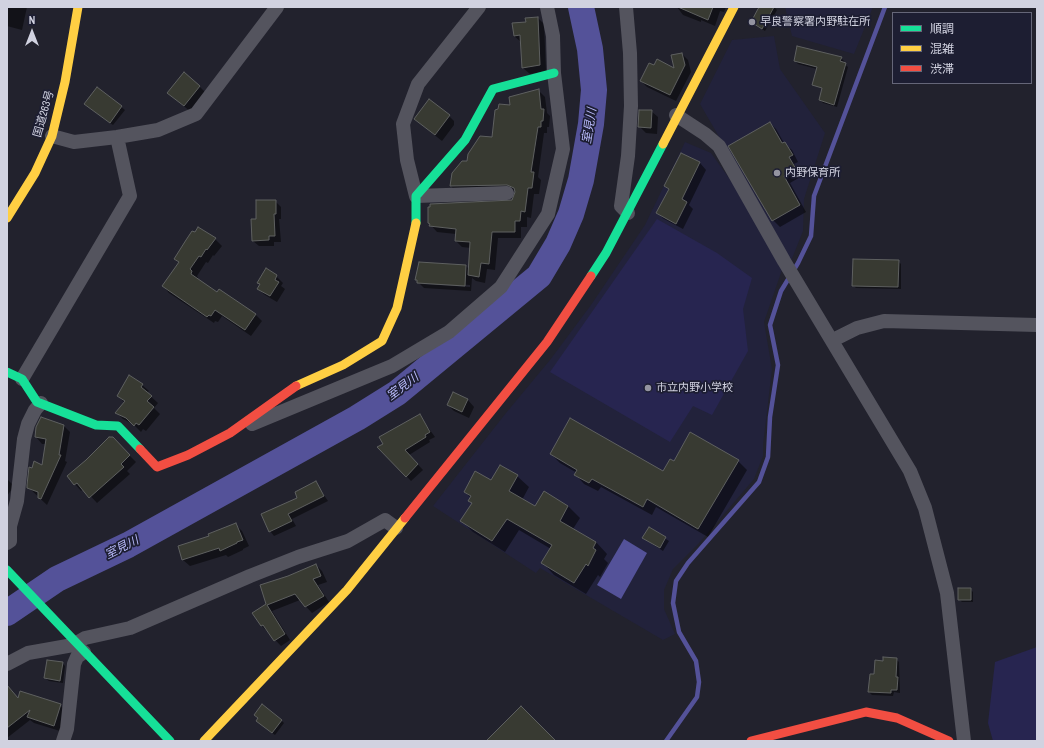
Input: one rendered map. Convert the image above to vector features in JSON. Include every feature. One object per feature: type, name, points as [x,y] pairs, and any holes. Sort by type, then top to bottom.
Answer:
[{"type":"main road","name":"国道263号","points":[[7,218],[35,173],[52,136],[65,82],[78,7]]},
{"type":"main road","points":[[204,741],[308,633],[347,590],[547,342],[606,253],[734,7]]},
{"type":"main road","points":[[7,372],[22,378],[37,402],[41,404],[96,425],[118,426],[157,467],[188,455],[230,433],[295,386],[343,365],[382,341],[397,308],[417,218],[416,196],[465,140],[493,89],[554,73]]},
{"type":"main road","points":[[7,570],[170,741]]},
{"type":"main road","points":[[751,741],[866,712],[897,718],[949,741]]},
{"type":"street","points":[[52,136],[74,142],[117,137],[158,130],[196,114],[277,7]]},
{"type":"street","points":[[478,7],[418,84],[403,124],[407,160],[416,196],[507,193]]},
{"type":"street","points":[[230,433],[392,366],[449,332],[501,287],[548,214],[563,149],[554,73],[553,36],[547,7]]},
{"type":"street","points":[[626,7],[630,53],[631,106],[628,156],[621,206],[628,213]]},
{"type":"street","points":[[676,116],[705,134],[719,146],[795,280],[833,340],[910,471],[925,508],[947,593],[964,741]]},
{"type":"street","points":[[22,378],[130,196],[117,137]]},
{"type":"street","points":[[833,340],[857,328],[884,321],[1037,325]]},
{"type":"street","points":[[7,543],[10,541],[10,526],[17,501],[24,439],[28,424],[35,410],[41,404]]},
{"type":"street","points":[[63,741],[67,729],[74,664],[85,638],[130,628],[250,576],[298,557],[348,541],[385,520],[396,528]]},
{"type":"street","points":[[7,664],[28,653],[73,646],[80,647]]},
{"type":"shaded area","points":[[785,7],[873,7],[854,54],[792,36]]},
{"type":"shaded area","name":"内野保育所","points":[[774,36],[780,69],[825,133],[804,199],[803,231],[791,261],[700,104],[732,40]]},
{"type":"shaded area","name":"市立内野小学校","points":[[685,142],[711,153],[734,185],[783,267],[764,322],[772,369],[763,456],[754,479],[699,543],[673,569],[664,590],[664,609],[675,634],[663,640],[540,568],[536,573],[433,506],[550,360],[591,305],[645,225]]},
{"type":"shaded area","points":[[657,219],[717,253],[752,278],[743,309],[748,351],[712,415],[693,406],[670,442],[550,372]]},
{"type":"shaded area","points":[[624,539],[647,553],[621,599],[597,585]]},
{"type":"shaded area","points":[[1037,647],[1037,741],[993,741],[988,723],[995,662]]},
{"type":"building","points":[[678,7],[713,7],[708,20]]},
{"type":"building","points":[[759,7],[774,7],[762,29],[751,22]]},
{"type":"building","points":[[538,17],[540,65],[522,68],[520,35],[514,36],[512,23],[526,22],[525,18]]},
{"type":"building","points":[[797,46],[842,57],[840,61],[846,63],[834,105],[819,100],[822,88],[812,85],[817,67],[794,61]]},
{"type":"building","points":[[682,53],[685,65],[670,95],[640,81],[649,63],[654,65],[657,59],[674,68],[671,55]]},
{"type":"building","points":[[184,72],[200,86],[184,106],[167,93]]},
{"type":"building","points":[[97,87],[122,106],[110,123],[84,104]]},
{"type":"building","points":[[539,89],[541,109],[544,109],[543,121],[541,121],[541,127],[538,127],[531,172],[534,172],[532,188],[528,188],[525,212],[521,211],[520,221],[515,221],[515,232],[492,232],[489,264],[481,263],[479,277],[468,275],[470,242],[455,241],[456,229],[429,226],[428,207],[430,207],[430,204],[512,200],[515,192],[514,188],[507,185],[450,186],[452,173],[462,161],[467,161],[468,154],[480,136],[492,137],[495,110],[498,109],[499,104],[510,105],[509,97]]},
{"type":"building","points":[[429,99],[450,115],[435,135],[414,119]]},
{"type":"building","points":[[639,110],[652,110],[651,128],[638,127]]},
{"type":"building","points":[[770,122],[782,143],[785,142],[793,155],[789,157],[796,169],[784,176],[800,205],[772,221],[728,146]]},
{"type":"building","points":[[681,153],[700,162],[682,199],[687,202],[676,224],[656,213],[669,189],[664,186]]},
{"type":"building","points":[[256,200],[276,200],[276,214],[274,214],[275,236],[269,236],[269,240],[252,241],[251,219],[256,219]]},
{"type":"building","points":[[198,227],[216,238],[201,257],[199,256],[190,269],[192,271],[191,274],[217,292],[219,289],[256,314],[245,330],[215,310],[211,316],[209,315],[207,317],[162,286],[179,262],[174,259],[192,231],[195,232]]},
{"type":"building","points":[[853,259],[899,260],[898,287],[852,286]]},
{"type":"building","points":[[419,262],[466,265],[465,286],[417,283],[417,280],[415,280]]},
{"type":"building","points":[[266,268],[277,275],[275,280],[279,282],[270,296],[257,289],[260,284],[257,283]]},
{"type":"building","points":[[129,375],[143,384],[141,387],[152,396],[147,401],[154,407],[139,425],[136,423],[134,426],[126,418],[115,413],[125,401],[117,396]]},
{"type":"building","points":[[453,392],[468,399],[462,412],[447,405]]},
{"type":"building","points":[[420,414],[430,432],[425,435],[426,437],[405,450],[418,464],[406,477],[377,447],[383,444],[379,437]]},
{"type":"building","points":[[41,417],[64,425],[59,455],[61,455],[41,499],[38,498],[38,492],[27,488],[27,485],[29,467],[32,468],[34,461],[42,465],[46,439],[35,437],[36,427]]},
{"type":"building","points":[[570,418],[663,471],[670,459],[674,461],[690,432],[739,460],[698,529],[647,499],[643,507],[592,479],[589,483],[574,475],[577,470],[550,454]]},
{"type":"building","points":[[109,437],[113,437],[130,455],[121,464],[124,467],[89,498],[77,483],[74,485],[67,476],[86,460]]},
{"type":"building","points":[[500,465],[518,475],[509,491],[535,506],[544,491],[568,506],[560,521],[596,542],[593,548],[596,550],[588,566],[586,564],[574,583],[541,563],[552,545],[507,519],[492,541],[460,521],[472,503],[468,501],[471,496],[464,492],[475,471],[491,480]]},
{"type":"building","points":[[316,481],[324,496],[288,514],[292,521],[269,532],[261,514],[297,498],[295,492]]},
{"type":"building","points":[[236,523],[243,540],[220,551],[219,548],[182,560],[178,546],[209,536],[208,534]]},
{"type":"building","points":[[649,527],[666,537],[660,548],[642,538]]},
{"type":"building","points":[[316,564],[321,576],[313,579],[324,596],[305,607],[295,594],[267,605],[285,634],[274,641],[263,625],[261,626],[252,613],[266,604],[260,585],[288,576]]},
{"type":"building","points":[[958,588],[971,588],[971,600],[958,600]]},
{"type":"building","points":[[883,657],[897,658],[897,690],[891,690],[891,693],[868,692],[870,674],[874,674],[875,660],[883,661]]},
{"type":"building","points":[[47,660],[63,662],[60,681],[44,678]]},
{"type":"building","points":[[7,685],[18,698],[20,691],[61,704],[54,726],[27,717],[30,710],[7,728]]},
{"type":"building","points":[[262,704],[282,720],[272,733],[256,721],[258,718],[254,715]]},
{"type":"building","points":[[521,706],[556,741],[486,741]]},
{"type":"waterway","name":"室見川","points":[[7,613],[57,579],[128,545],[357,418],[397,393],[539,276],[558,244],[571,214],[581,180],[591,124],[594,90],[590,49],[581,7]]},
{"type":"waterway","points":[[666,741],[697,697],[699,682],[696,661],[679,632],[673,603],[676,581],[688,563],[759,482],[768,457],[770,417],[778,365],[770,325],[781,291],[798,263],[811,236],[814,196],[885,7]]},
{"type":"traffic: fast","points":[[416,223],[416,196],[465,140],[493,89],[554,73]]},
{"type":"traffic: fast","points":[[591,276],[606,253],[663,144]]},
{"type":"traffic: fast","points":[[7,372],[22,379],[37,402],[96,425],[118,426],[140,449]]},
{"type":"traffic: fast","points":[[7,570],[170,741]]},
{"type":"traffic: slow","points":[[7,218],[35,173],[52,136],[65,82],[78,7]]},
{"type":"traffic: slow","points":[[663,144],[734,7]]},
{"type":"traffic: slow","points":[[296,386],[343,365],[382,341],[397,308],[416,223]]},
{"type":"traffic: slow","points":[[204,741],[347,590],[405,518]]},
{"type":"traffic: jam","points":[[405,518],[547,342],[591,276]]},
{"type":"traffic: jam","points":[[140,449],[157,467],[188,455],[230,433],[296,386]]},
{"type":"traffic: jam","points":[[751,741],[866,712],[897,718],[949,741]]},
{"type":"place","name":"早良警察署内野駐在所","points":[[752,22]]},
{"type":"place","name":"内野保育所","points":[[777,173]]},
{"type":"place","name":"市立内野小学校","points":[[648,388]]}]
